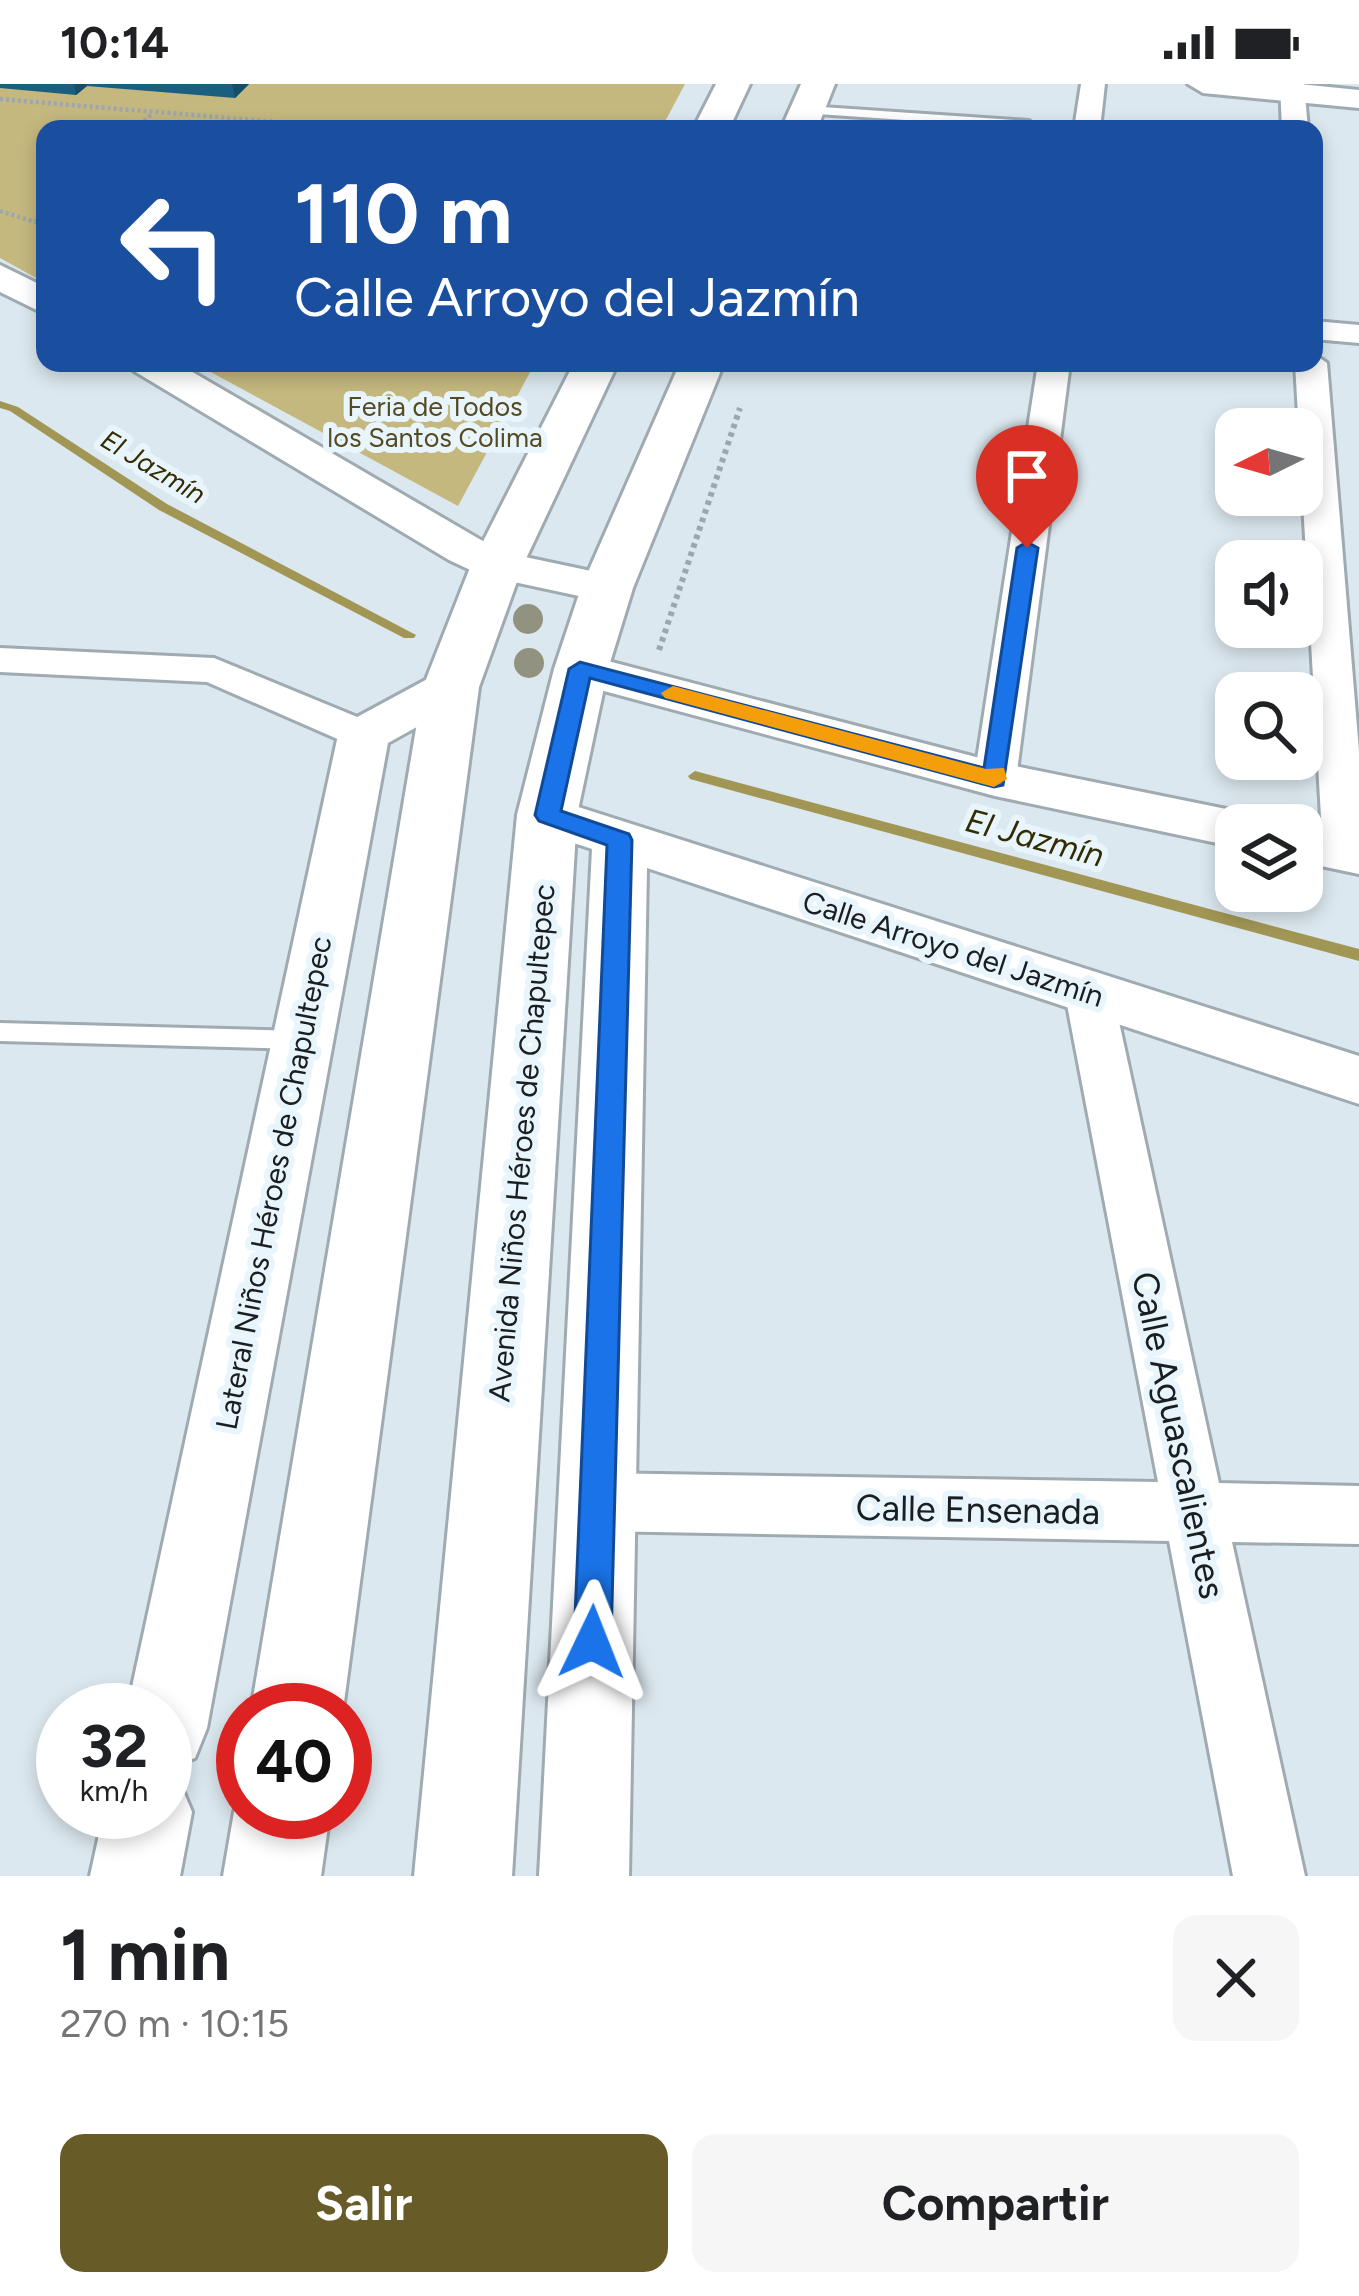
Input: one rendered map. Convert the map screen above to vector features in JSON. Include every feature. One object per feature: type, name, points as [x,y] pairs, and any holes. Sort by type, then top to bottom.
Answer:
[{"type":"main road","points":[[715,120],[733,84]]},
{"type":"main road","points":[[301,1683],[451,687],[496,565],[592,372]]},
{"type":"main road","name":"Avenida Niños Héroes de Chapultepec","points":[[464,1876],[548,815],[580,669],[607,588],[698,372]]},
{"type":"main road","points":[[272,1876],[278,1839]]},
{"type":"street","points":[[1088,120],[1094,84]]},
{"type":"street","points":[[1203,84],[1292,88],[1359,99]]},
{"type":"street","points":[[1292,88],[1294,120]]},
{"type":"street","points":[[0,276],[36,297]]},
{"type":"street","points":[[1323,331],[1359,334]]},
{"type":"street","points":[[164,372],[496,565],[607,588]]},
{"type":"street","points":[[994,779],[1053,372]]},
{"type":"street","points":[[1313,372],[1340,511],[1336,850]]},
{"type":"street","points":[[0,629],[18,660],[214,670],[364,735],[451,687]]},
{"type":"street","points":[[580,669],[994,779],[1215,825]]},
{"type":"street","name":"Lateral Niños Héroes de Chapultepec","points":[[174,1683],[364,735]]},
{"type":"street","name":"Calle Arroyo del Jazmín","points":[[548,815],[1359,1080]]},
{"type":"street","points":[[584,1876],[620,840]]},
{"type":"street","name":"Calle Aguascalientes","points":[[1089,994],[1269,1876]]},
{"type":"street","name":"Calle Ensenada","points":[[597,1502],[1359,1514]]},
{"type":"street","points":[[135,1876],[143,1839]]},
{"type":"lane","points":[[808,108],[974,120]]},
{"type":"lane","points":[[0,1032],[303,1040]]},
{"type":"path","points":[[0,99],[253,120]]},
{"type":"path","points":[[145,120],[154,112]]},
{"type":"path","points":[[0,211],[36,222]]},
{"type":"green space","points":[[0,84],[685,84],[666,120],[36,120],[36,278],[0,258]]},
{"type":"green space","name":"Feria de Todos los Santos Colima","points":[[211,372],[530,372],[458,506]]},
{"type":"waterway","name":"El Jazmín","points":[[0,404],[163,507],[409,635]]},
{"type":"waterway","name":"El Jazmín","points":[[695,776],[1359,955]]},
{"type":"slow traffic","points":[[673,693],[994,779],[995,774]]},
{"type":"route","points":[[592,1642],[620,840],[548,815],[580,669],[994,779],[1027,548]]}]
